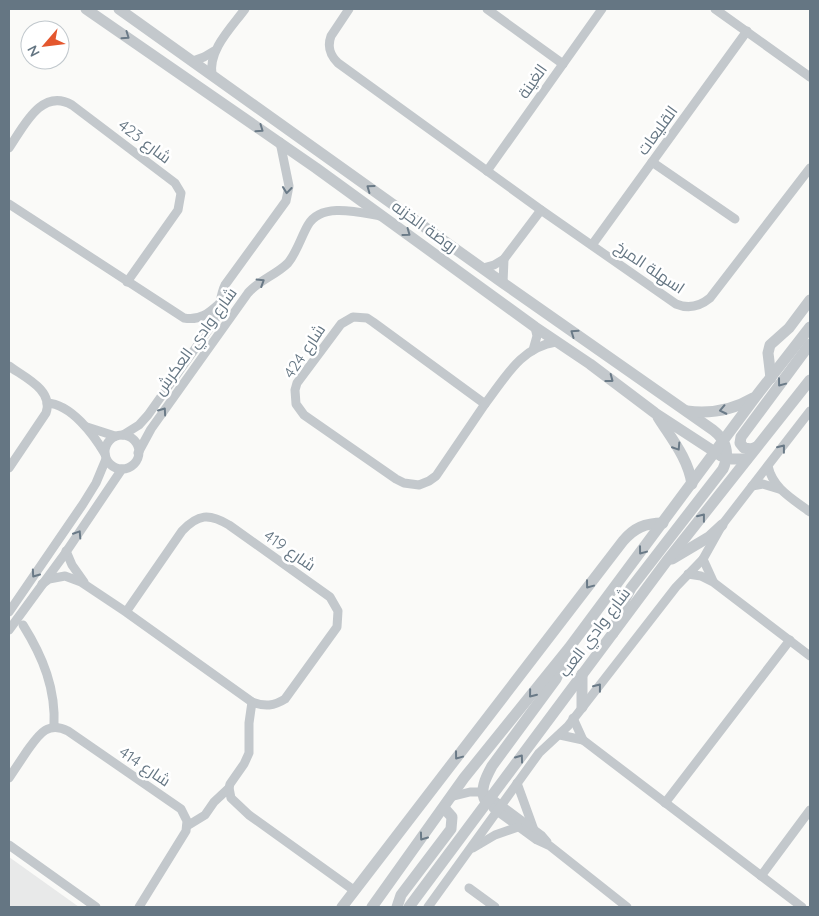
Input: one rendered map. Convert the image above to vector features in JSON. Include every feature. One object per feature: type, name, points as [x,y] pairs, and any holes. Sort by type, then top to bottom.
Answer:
[{"type":"street","name":"روضة الخزنه","points":[[86,9],[280,142],[535,327],[590,364],[655,414],[726,458],[747,459]]},
{"type":"street","name":"روضة الخزنه","points":[[119,9],[713,430],[724,440]]},
{"type":"street","points":[[212,74],[211,63],[214,52],[245,9]]},
{"type":"street","name":"اسهلة المرخ","points":[[349,9],[330,36],[329,46],[333,58],[541,210],[676,304],[688,307],[699,305],[710,298],[810,168]]},
{"type":"street","points":[[487,9],[563,64]]},
{"type":"street","name":"الغينة","points":[[487,171],[602,9]]},
{"type":"street","points":[[715,9],[810,77]]},
{"type":"street","name":"القليعات","points":[[592,245],[747,32]]},
{"type":"street","points":[[193,61],[204,58],[214,52]]},
{"type":"street","name":"شارع 423","points":[[9,148],[38,108],[48,101],[60,100],[72,105],[175,183],[181,193],[178,210],[127,282]]},
{"type":"street","points":[[9,612],[90,494],[96,483],[105,456],[107,443],[139,425],[148,415],[214,322],[219,312],[222,290],[225,285],[283,206],[288,195],[288,178],[280,142]]},
{"type":"street","points":[[652,162],[734,219]]},
{"type":"street","points":[[10,207],[184,318],[191,320],[203,316],[220,303]]},
{"type":"street","points":[[483,268],[504,260],[541,210]]},
{"type":"street","name":"شارع وادي العكرش","points":[[138,453],[151,429],[243,299],[253,287],[280,270],[292,258],[313,218],[321,213],[335,211],[383,216]]},
{"type":"street","points":[[503,283],[504,260]]},
{"type":"street","points":[[770,378],[768,353],[770,345],[789,328],[810,300]]},
{"type":"street","name":"شارع 424","points":[[485,404],[373,322],[360,317],[353,317],[341,324],[300,377],[295,390],[296,404],[304,415],[396,479],[404,483],[419,485],[429,482],[436,476],[516,362],[544,344],[556,342]]},
{"type":"street","points":[[533,350],[537,336],[535,327]]},
{"type":"street","name":"شارع وادي العب","points":[[372,907],[450,798],[569,648],[810,327]]},
{"type":"street","points":[[756,447],[744,448],[740,443],[741,437],[810,344]]},
{"type":"street","points":[[590,364],[599,350]]},
{"type":"street","points":[[9,366],[41,390],[48,404],[46,413],[9,468]]},
{"type":"street","name":"شارع وادي العب","points":[[409,907],[487,798],[666,562],[810,380]]},
{"type":"street","points":[[686,411],[707,412],[723,410],[738,406],[757,396]]},
{"type":"street","points":[[48,404],[62,408],[87,427],[112,466],[122,469],[135,462],[138,453],[136,443],[128,436],[87,427]]},
{"type":"street","points":[[428,907],[517,782],[542,750],[560,735],[676,587],[703,559],[722,526],[810,411]]},
{"type":"street","points":[[655,414],[686,461],[692,484]]},
{"type":"street","points":[[613,633],[622,605],[632,588],[719,474],[727,452],[724,440]]},
{"type":"street","points":[[768,466],[772,478],[779,489]]},
{"type":"street","points":[[9,630],[122,469]]},
{"type":"street","points":[[752,486],[769,485],[779,489],[810,512]]},
{"type":"street","name":"شارع 419","points":[[126,612],[182,531],[191,522],[200,517],[209,516],[229,525],[324,592],[335,604],[338,611],[337,627],[333,634],[285,698],[269,706],[252,702]]},
{"type":"street","name":"شارع وادي العب","points":[[342,907],[623,541],[636,529],[653,523],[663,524]]},
{"type":"street","points":[[666,562],[709,537],[722,526]]},
{"type":"street","points":[[66,551],[76,572],[88,586]]},
{"type":"street","points":[[703,559],[713,582]]},
{"type":"street","points":[[688,574],[701,576],[713,582],[810,656]]},
{"type":"street","points":[[42,584],[49,579],[65,576],[88,586],[252,702],[249,723],[249,753],[244,764],[232,779],[229,788],[204,815],[187,826],[184,835],[139,907]]},
{"type":"street","points":[[9,778],[38,736],[47,729],[54,727],[52,690],[33,640],[23,625]]},
{"type":"street","points":[[665,803],[790,640]]},
{"type":"street","points":[[487,798],[485,783],[492,766],[556,679],[569,648]]},
{"type":"street","points":[[582,674],[582,707]]},
{"type":"street","points":[[573,718],[583,740],[802,907]]},
{"type":"street","name":"شارع 414","points":[[54,727],[68,731],[177,806],[184,812],[187,826]]},
{"type":"street","points":[[560,735],[583,740]]},
{"type":"street","points":[[517,782],[534,830]]},
{"type":"street","points":[[229,788],[231,798],[249,815],[355,891]]},
{"type":"street","points":[[450,798],[470,792],[487,798],[518,827],[550,846],[621,905]]},
{"type":"street","points":[[397,907],[402,895],[451,828],[452,817],[444,808]]},
{"type":"street","points":[[499,808],[545,838],[550,846]]},
{"type":"street","points":[[760,876],[810,810]]},
{"type":"street","points":[[467,852],[495,835],[518,827]]},
{"type":"street","points":[[9,845],[96,907]]},
{"type":"street","points":[[469,888],[494,907]]},
{"type":"shaded area","points":[[9,857],[79,907],[9,907]]}]
